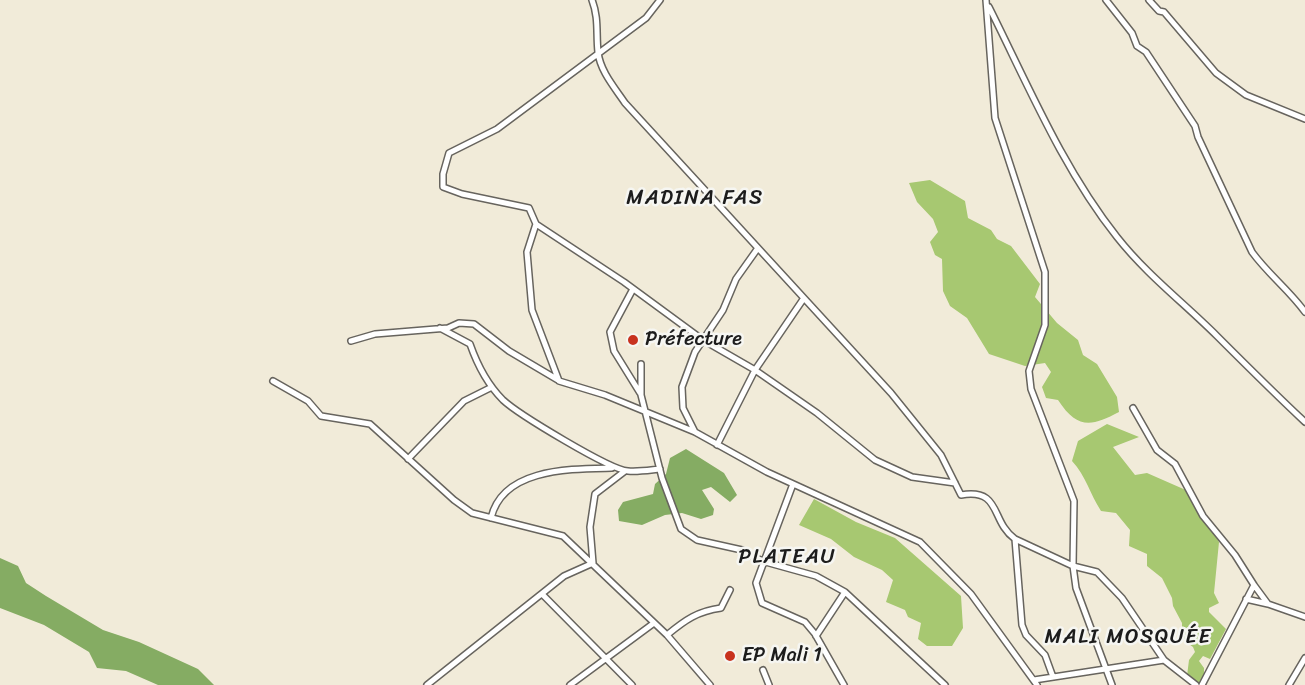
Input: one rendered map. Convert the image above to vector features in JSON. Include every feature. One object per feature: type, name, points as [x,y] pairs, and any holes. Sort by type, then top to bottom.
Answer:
[{"type":"street","points":[[592,0],[599,29],[598,54],[608,79],[625,103],[891,393],[941,455],[961,495],[976,492],[987,498],[1008,534],[1015,539],[1073,566],[1098,572],[1122,598],[1164,660],[1196,685]]},
{"type":"street","points":[[660,0],[646,18],[497,129],[449,153],[443,174],[443,187],[462,194],[529,208],[536,224],[633,289],[703,340],[755,370],[817,413],[875,460],[912,477],[955,483]]},
{"type":"street","points":[[1106,0],[1132,33],[1137,46],[1146,52],[1195,126],[1198,137],[1252,252],[1262,266],[1293,295],[1305,312]]},
{"type":"street","points":[[1149,0],[1159,11],[1164,12],[1216,73],[1246,95],[1305,119]]},
{"type":"street","points":[[987,1],[1074,174],[1117,237],[1156,282],[1217,335],[1250,371],[1305,422]]},
{"type":"street","points":[[987,1],[995,118],[1045,272],[1045,325],[1029,371],[1037,406],[1074,501],[1073,566],[1076,588],[1112,685]]},
{"type":"street","points":[[536,224],[527,252],[532,310],[559,381]]},
{"type":"street","points":[[695,432],[683,408],[682,387],[694,352],[723,310],[736,279],[758,248]]},
{"type":"street","points":[[633,289],[610,332],[614,351],[641,395],[648,413],[660,469],[681,529],[697,540],[742,550],[762,561],[816,576],[845,592],[945,685]]},
{"type":"street","points":[[717,444],[755,370],[804,298]]},
{"type":"street","points":[[351,341],[375,334],[448,328],[459,323],[474,324],[509,351],[559,381],[695,432],[793,484],[920,542],[971,594],[1035,683],[1053,677],[1164,660]]},
{"type":"street","points":[[440,328],[470,345],[477,363],[492,387],[512,406],[615,468],[625,471],[660,469]]},
{"type":"street","points":[[641,364],[641,395]]},
{"type":"street","points":[[273,381],[308,400],[321,416],[370,424],[454,500],[472,513],[564,536],[667,635],[710,685]]},
{"type":"street","points":[[408,459],[464,400],[492,387]]},
{"type":"street","points":[[1133,408],[1157,450],[1175,464],[1203,516],[1235,555],[1268,604]]},
{"type":"street","points":[[491,518],[494,504],[525,480],[556,469],[615,468]]},
{"type":"street","points":[[593,564],[590,527],[595,494],[625,471]]},
{"type":"street","points":[[793,484],[762,561],[756,583],[762,603],[805,622],[816,636],[844,685]]},
{"type":"street","points":[[1015,539],[1022,625],[1026,635],[1045,655],[1053,677]]},
{"type":"street","points":[[427,685],[564,576],[593,564]]},
{"type":"street","points":[[1202,685],[1254,585]]},
{"type":"street","points":[[667,635],[685,620],[702,611],[721,608],[730,590]]},
{"type":"street","points":[[816,636],[845,592]]},
{"type":"street","points":[[542,594],[607,657],[632,685]]},
{"type":"street","points":[[1246,599],[1305,617]]},
{"type":"street","points":[[570,685],[654,623]]},
{"type":"street","points":[[1289,685],[1305,658]]},
{"type":"street","points":[[763,670],[770,685]]},
{"type":"green space","points":[[930,180],[965,201],[968,218],[991,230],[997,239],[1011,246],[1040,284],[1035,297],[1057,323],[1078,340],[1083,355],[1097,364],[1117,397],[1119,412],[1100,421],[1078,420],[1058,400],[1046,398],[1042,387],[1051,372],[1045,363],[1025,366],[989,354],[967,318],[950,306],[943,291],[942,259],[935,255],[930,242],[938,232],[933,219],[917,202],[909,183]]},
{"type":"green space","points":[[1107,424],[1139,437],[1113,447],[1135,475],[1147,473],[1188,491],[1219,542],[1214,593],[1219,603],[1209,608],[1209,612],[1226,629],[1210,659],[1203,656],[1199,661],[1204,668],[1204,680],[1200,684],[1187,676],[1189,660],[1195,652],[1193,647],[1182,639],[1182,623],[1162,578],[1147,566],[1147,554],[1129,546],[1130,530],[1116,513],[1101,511],[1072,461],[1078,441]]},
{"type":"green space","points":[[686,449],[724,473],[737,495],[730,502],[711,487],[702,490],[714,509],[713,515],[701,519],[682,513],[665,515],[642,525],[619,521],[618,510],[623,502],[653,494],[655,484],[666,474],[670,458]]},
{"type":"green space","points":[[814,499],[856,522],[895,538],[961,596],[963,628],[952,646],[927,646],[918,639],[921,623],[908,617],[905,610],[886,602],[893,580],[882,570],[854,557],[831,539],[799,525]]},
{"type":"green space","points":[[0,558],[18,566],[26,583],[103,630],[139,642],[198,669],[214,685],[158,685],[126,671],[97,668],[89,652],[44,625],[0,608]]},
{"type":"place","name":"Préfecture","points":[[633,340]]},
{"type":"place","name":"EP Mali 1","points":[[730,656]]},
{"type":"district","name":"MADINA FAS","points":[[695,199]]},
{"type":"district","name":"PLATEAU","points":[[787,558]]},
{"type":"district","name":"MALI MOSQUÉE","points":[[1128,638]]}]
